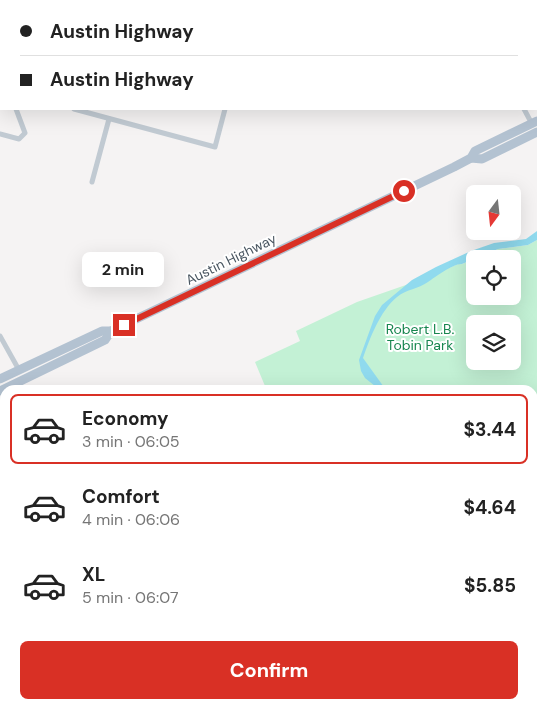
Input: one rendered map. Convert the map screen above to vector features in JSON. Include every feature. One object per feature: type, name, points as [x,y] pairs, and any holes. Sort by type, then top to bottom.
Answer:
[{"type":"main road","name":"Austin Highway","points":[[10,385],[105,340],[111,331],[447,171],[471,158],[475,151],[536,128]]},
{"type":"main road","name":"Austin Highway","points":[[0,379],[102,330],[111,331]]},
{"type":"street","points":[[0,134],[20,138],[26,133],[16,110]]},
{"type":"street","points":[[78,110],[215,147],[225,110]]},
{"type":"street","points":[[525,110],[536,128]]},
{"type":"street","points":[[92,182],[109,119]]},
{"type":"street","points":[[0,336],[19,370]]},
{"type":"green space","name":"Robert L.B. Tobin Park","points":[[537,240],[537,385],[265,385],[255,362],[300,341],[296,331],[357,302],[423,279],[458,264],[466,262],[466,305],[521,305],[521,250],[496,250],[528,245]]},
{"type":"water","points":[[537,231],[537,240],[528,245],[496,250],[474,250],[494,243],[526,239]]},
{"type":"water","points":[[466,253],[466,262],[454,266],[397,297],[381,317],[363,358],[382,385],[374,385],[365,378],[361,371],[359,360],[375,316],[382,305],[412,280]]},
{"type":"route","points":[[124,325],[404,191]]}]
